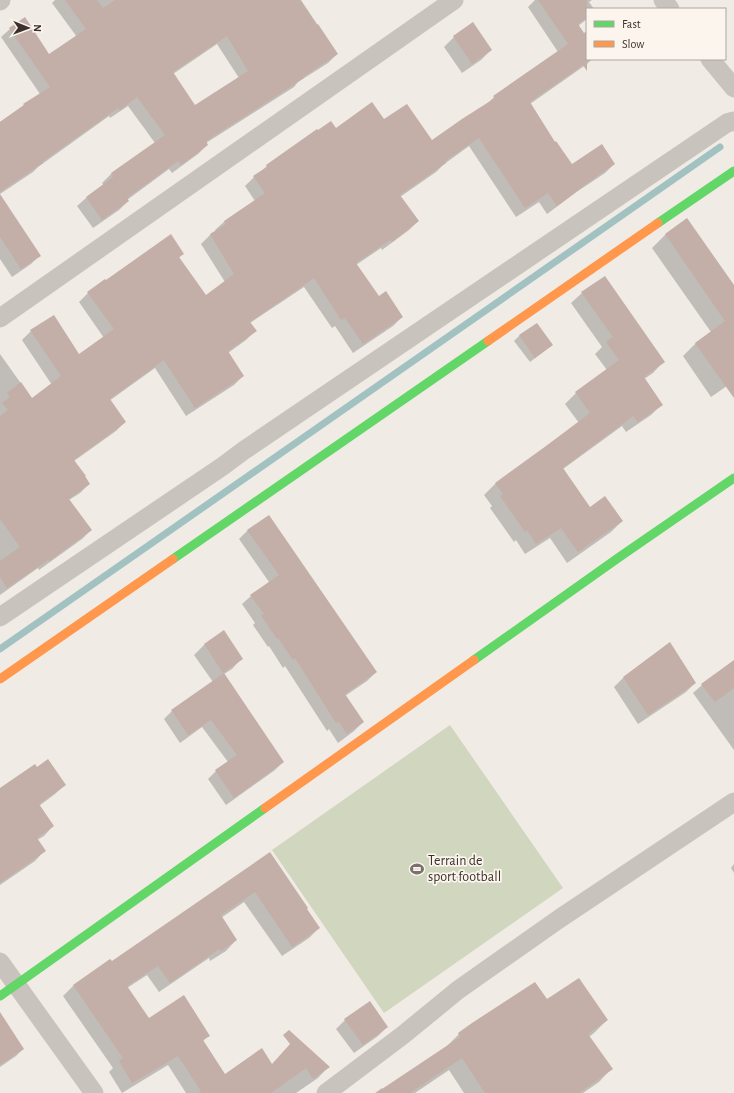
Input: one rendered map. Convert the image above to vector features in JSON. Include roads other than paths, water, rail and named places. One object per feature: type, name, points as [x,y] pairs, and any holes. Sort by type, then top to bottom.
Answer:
[{"type":"street","points":[[0,318],[454,0]]},
{"type":"street","points":[[663,0],[669,8]]},
{"type":"street","points":[[711,60],[734,88]]},
{"type":"street","points":[[0,617],[720,127],[734,121]]},
{"type":"street","points":[[0,679],[734,172]]},
{"type":"street","points":[[0,996],[606,566],[734,478]]},
{"type":"street","points":[[326,1093],[403,1035],[458,990],[559,919],[734,802]]},
{"type":"street","points":[[0,962],[94,1093]]},
{"type":"waterway","points":[[0,649],[720,147]]},
{"type":"place","name":"Terrain de sport football","points":[[417,869]]}]
